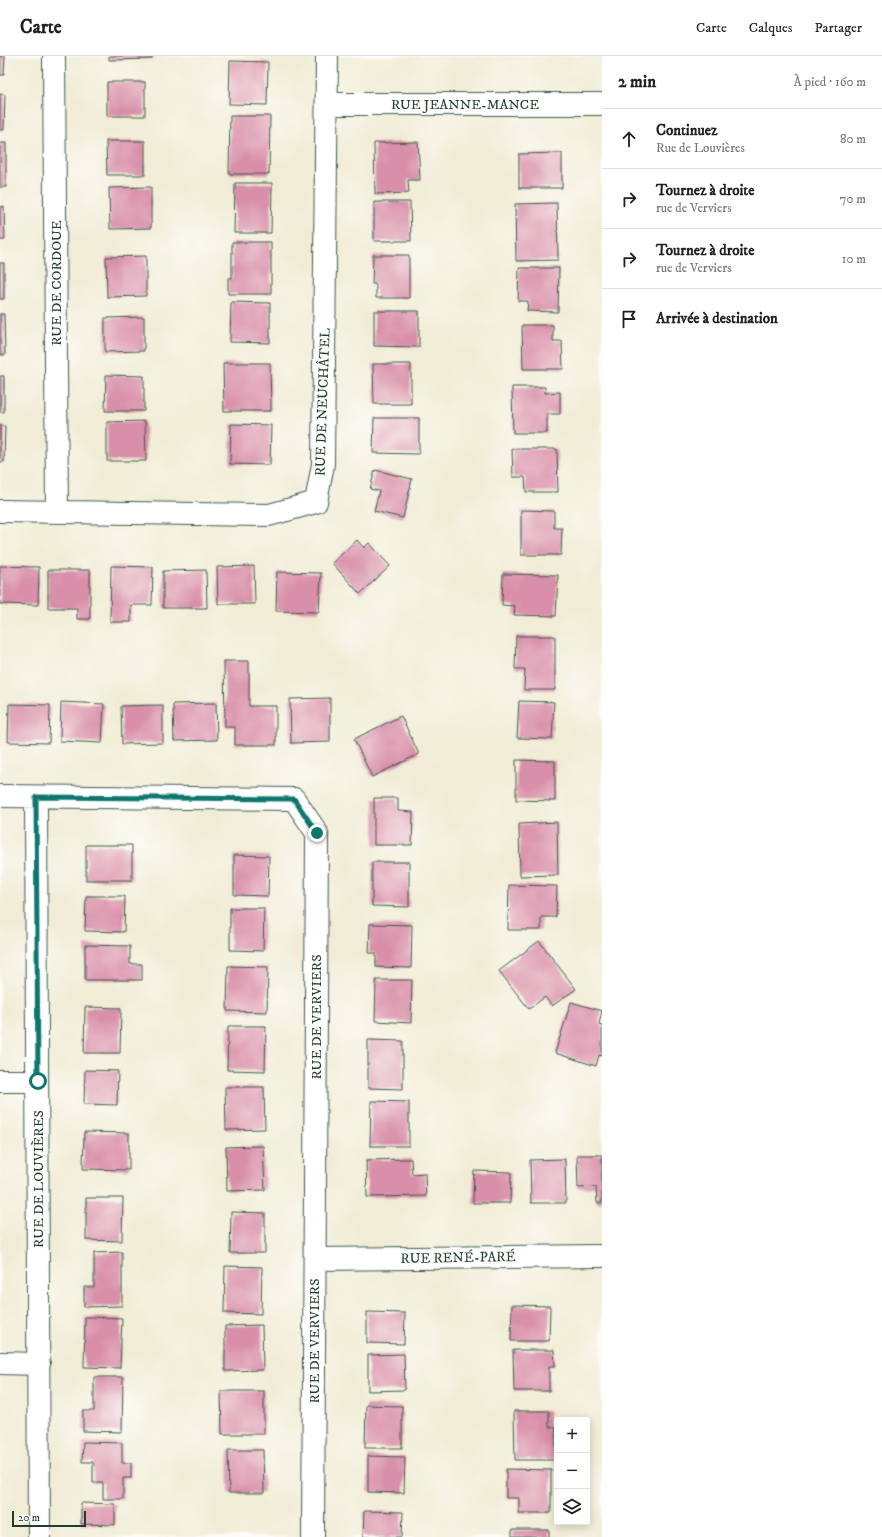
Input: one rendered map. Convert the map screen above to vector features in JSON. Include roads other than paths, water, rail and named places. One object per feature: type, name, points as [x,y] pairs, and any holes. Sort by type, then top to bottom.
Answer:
[{"type":"street","name":"RUE DE CORDOUE","points":[[54,56],[57,511]]},
{"type":"street","name":"RUE DE NEUCHÂTEL","points":[[0,511],[270,515],[316,502],[323,464],[327,56]]},
{"type":"street","name":"RUE JEANNE-MANCE","points":[[327,104],[602,104]]},
{"type":"street","name":"RUE DE VERVIERS","points":[[0,796],[294,799],[317,833],[313,1537]]},
{"type":"street","name":"RUE DE LOUVIÈRES","points":[[36,797],[39,1537]]},
{"type":"street","points":[[0,1081],[38,1081]]},
{"type":"street","name":"RUE RENÉ-PARÉ","points":[[315,1259],[602,1256]]},
{"type":"street","points":[[0,1363],[39,1364]]}]
